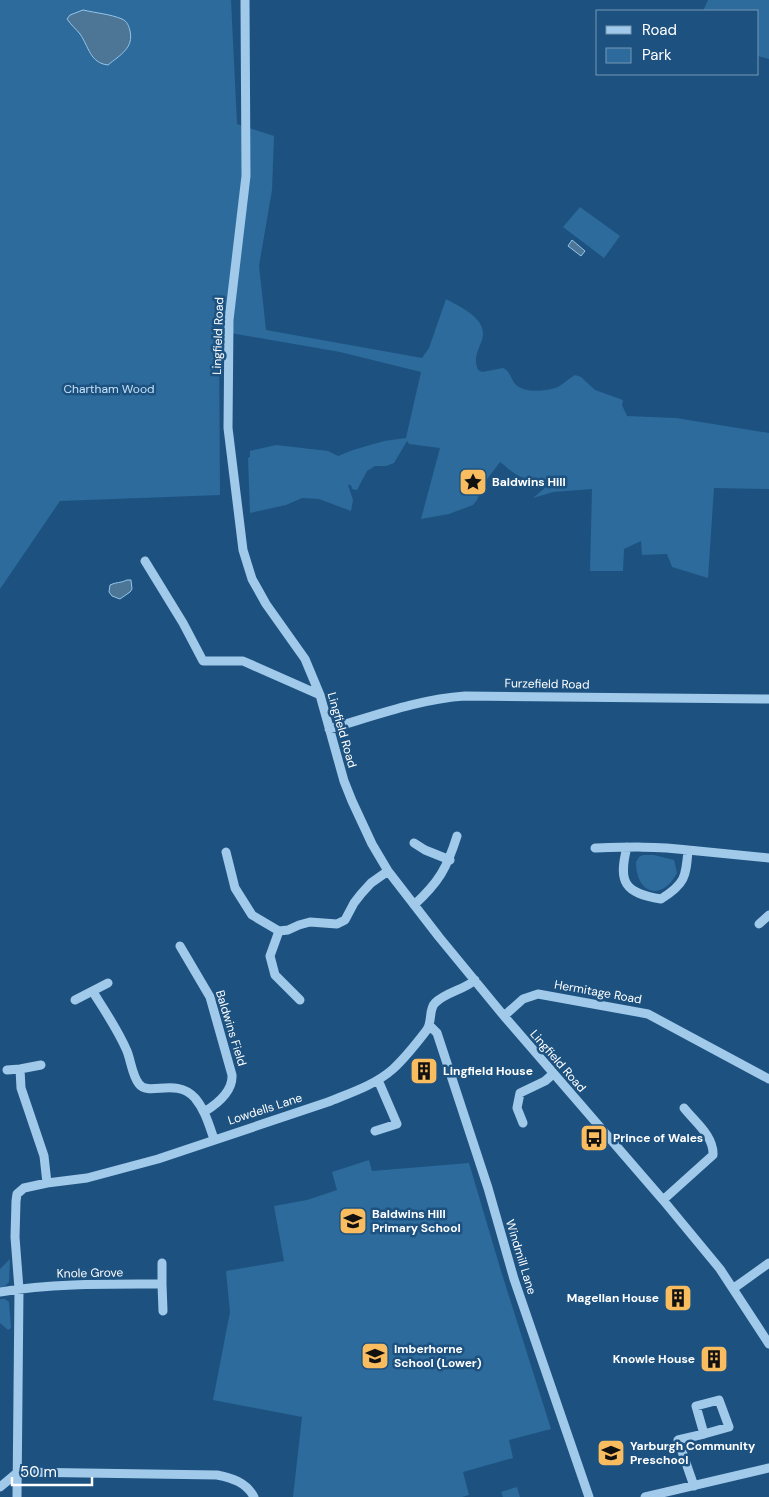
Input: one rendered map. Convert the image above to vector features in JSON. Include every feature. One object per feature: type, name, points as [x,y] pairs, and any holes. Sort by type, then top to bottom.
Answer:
[{"type":"street","name":"Lingfield Road","points":[[245,0],[246,176],[229,320],[228,428],[243,550],[252,579],[266,604],[304,659],[320,694],[344,781],[372,844],[388,871],[504,1016],[663,1200],[734,1288],[769,1344]]},
{"type":"street","points":[[145,561],[203,660],[243,661],[320,694]]},
{"type":"street","name":"Furzefield Road","points":[[330,729],[445,697],[769,699]]},
{"type":"street","points":[[414,905],[435,885],[450,860],[457,836]]},
{"type":"street","points":[[414,843],[425,850],[450,860]]},
{"type":"street","points":[[596,848],[659,846],[769,858]]},
{"type":"street","points":[[627,847],[623,864],[624,879],[631,890],[642,896],[660,899],[675,890],[686,873],[688,850]]},
{"type":"street","points":[[226,852],[235,888],[252,915],[279,931],[288,930],[299,924],[310,922],[330,925],[345,920],[361,894],[388,871]]},
{"type":"street","points":[[759,924],[769,915]]},
{"type":"street","points":[[279,931],[270,956],[275,975],[300,1000]]},
{"type":"street","name":"Baldwins Field","points":[[180,946],[210,996],[232,1075],[233,1083],[227,1092],[219,1102],[204,1112]]},
{"type":"street","name":"Lowdells Lane","points":[[19,1289],[16,1201],[18,1194],[24,1188],[47,1182],[87,1178],[158,1159],[328,1102],[378,1080],[393,1069],[430,1026],[432,1007],[436,1002],[469,986],[475,980]]},
{"type":"street","points":[[75,1000],[108,984]]},
{"type":"street","points":[[92,992],[114,1025],[128,1052],[139,1084],[145,1088],[169,1087],[184,1090],[194,1097],[204,1112],[214,1139]]},
{"type":"street","name":"Hermitage Road","points":[[504,1016],[523,999],[538,994],[648,1014],[769,1079]]},
{"type":"street","name":"Windmill Lane","points":[[430,1026],[437,1033],[488,1188],[514,1279],[589,1497]]},
{"type":"street","points":[[7,1070],[41,1065]]},
{"type":"street","points":[[20,1069],[21,1088],[44,1156],[47,1182]]},
{"type":"street","points":[[523,1123],[517,1108],[520,1093],[545,1081],[553,1074]]},
{"type":"street","points":[[375,1131],[397,1124],[378,1080]]},
{"type":"street","points":[[663,1200],[713,1155],[711,1140],[684,1108]]},
{"type":"street","points":[[162,1263],[163,1311]]},
{"type":"street","points":[[734,1288],[769,1263]]},
{"type":"street","name":"Knole Grove","points":[[0,1292],[94,1284],[162,1284]]},
{"type":"street","points":[[18,1497],[19,1289]]},
{"type":"street","points":[[694,1486],[678,1440],[704,1434]]},
{"type":"street","points":[[646,1497],[769,1468]]},
{"type":"street","points":[[0,1487],[18,1472],[217,1475],[236,1479],[252,1492],[254,1497]]},
{"type":"green space","name":"Chartham Wood","points":[[0,0],[231,0],[237,124],[274,136],[272,190],[259,266],[266,330],[422,358],[429,348],[446,299],[472,315],[481,326],[483,333],[476,362],[478,370],[482,372],[503,368],[508,371],[515,384],[519,387],[536,391],[558,387],[575,375],[581,377],[595,390],[623,400],[622,405],[627,416],[676,418],[769,433],[769,489],[714,488],[708,578],[672,567],[667,554],[642,555],[641,541],[624,549],[623,571],[590,571],[592,489],[553,492],[533,498],[546,487],[538,482],[517,475],[500,462],[482,486],[473,505],[449,514],[421,519],[440,448],[409,444],[407,441],[394,463],[386,466],[375,466],[367,471],[357,490],[352,489],[351,485],[348,485],[353,500],[351,511],[319,499],[302,498],[286,505],[250,513],[248,458],[250,457],[250,451],[276,445],[328,451],[338,456],[384,441],[406,438],[421,372],[340,352],[219,331],[220,495],[60,501],[0,589]]},
{"type":"green space","points":[[708,0],[769,0],[769,59],[759,56],[759,10],[703,10]]},
{"type":"green space","points":[[580,207],[620,236],[604,258],[563,227]]},
{"type":"green space","points":[[643,855],[654,855],[674,860],[677,873],[664,888],[657,891],[651,890],[640,881],[636,862]]},
{"type":"green space","name":"Imberhorne School (Lower)","points":[[369,1160],[372,1171],[469,1163],[551,1429],[509,1440],[513,1458],[463,1472],[469,1495],[462,1497],[293,1497],[302,1417],[213,1400],[230,1312],[226,1271],[284,1261],[274,1206],[307,1200],[337,1190],[332,1172]]},
{"type":"green space","points":[[10,1259],[9,1282],[0,1288],[0,1269]]},
{"type":"green space","points":[[0,1299],[5,1299],[9,1302],[11,1328],[8,1330],[0,1323]]},
{"type":"green space","points":[[517,1487],[520,1497],[503,1497],[501,1492]]},
{"type":"shaded area","points":[[83,10],[117,17],[124,20],[128,26],[131,37],[128,47],[108,65],[102,64],[94,58],[80,34],[67,19],[70,15]]},
{"type":"shaded area","points":[[572,240],[585,251],[581,256],[568,246]]},
{"type":"shaded area","points":[[131,580],[132,589],[130,592],[120,599],[112,596],[109,592],[110,585]]},
{"type":"place","name":"Baldwins Hill","points":[[473,482]]},
{"type":"place","name":"Lingfield House","points":[[424,1071]]},
{"type":"place","name":"Prince of Wales","points":[[594,1138]]},
{"type":"place","name":"Baldwins Hill Primary School","points":[[353,1221]]},
{"type":"place","name":"Magellan House","points":[[678,1298]]},
{"type":"place","name":"Imberhorne School (Lower)","points":[[375,1356]]},
{"type":"place","name":"Knowle House","points":[[714,1359]]},
{"type":"place","name":"Yarburgh Community Preschool","points":[[611,1453]]}]
